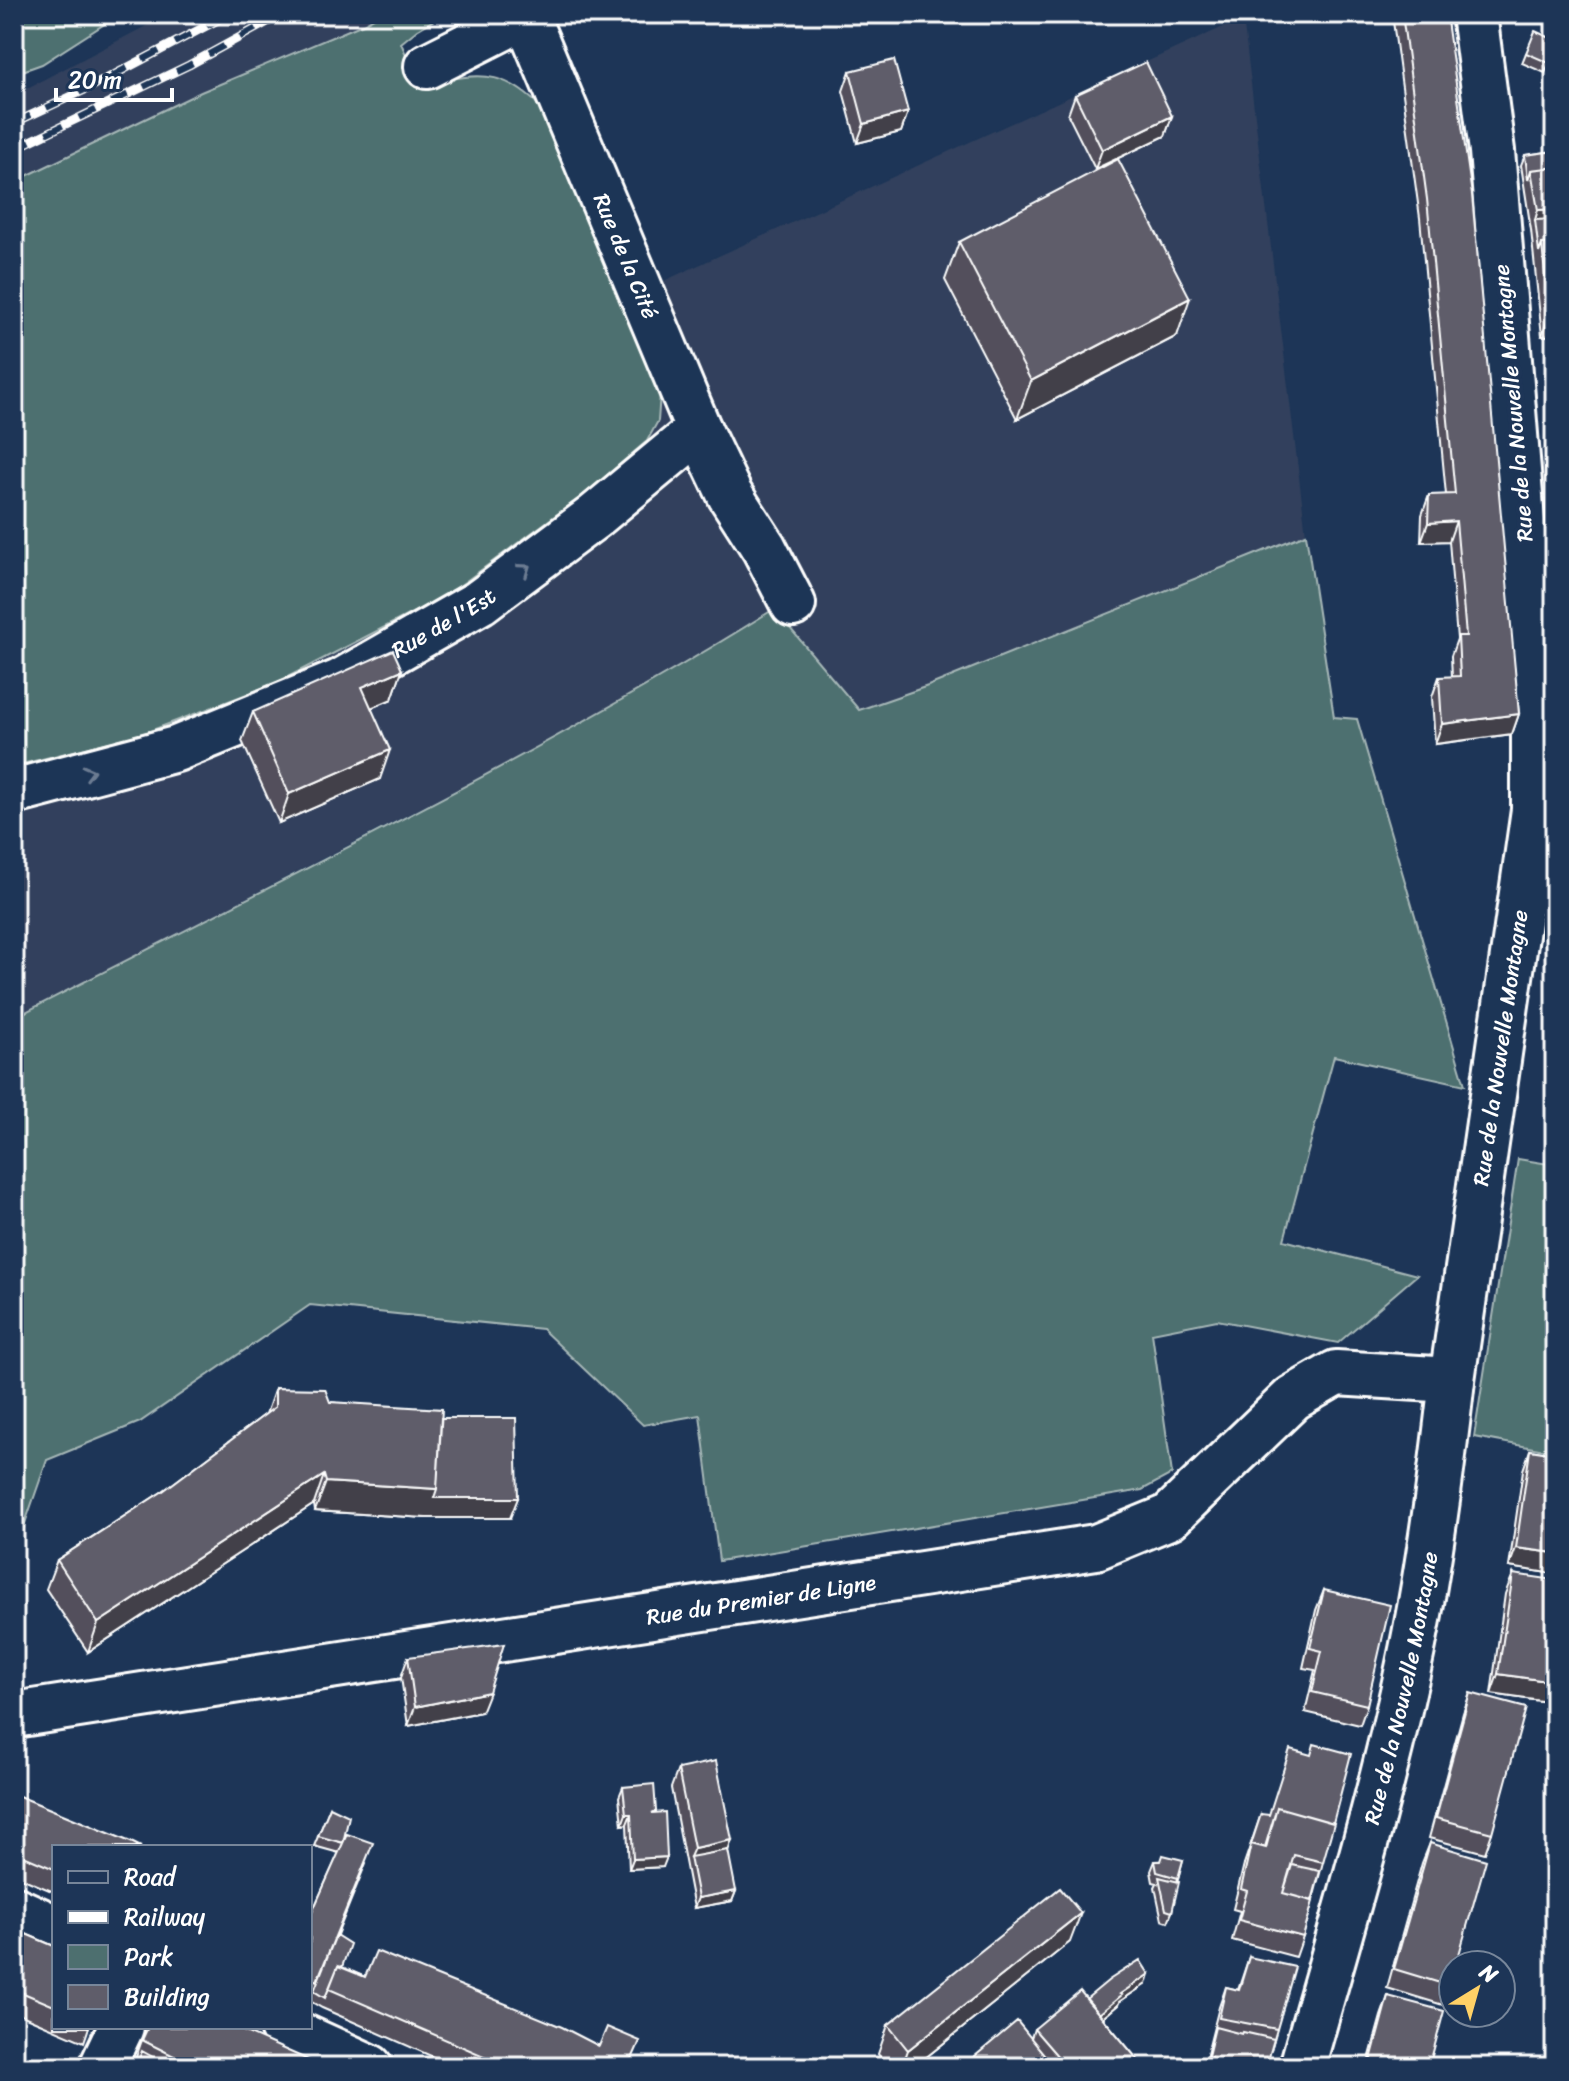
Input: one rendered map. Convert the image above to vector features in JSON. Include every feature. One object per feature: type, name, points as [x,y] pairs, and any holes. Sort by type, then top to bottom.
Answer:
[{"type":"street","name":"Rue de la Nouvelle Montagne","points":[[1302,2067],[1389,1753],[1412,1648],[1446,1439],[1534,810],[1534,668],[1492,151],[1474,14]]},
{"type":"street","name":"Rue de la Cité","points":[[427,66],[528,15],[699,430],[730,495],[764,548],[793,604]]},
{"type":"street","name":"Rue de l'Est","points":[[14,792],[176,749],[340,682],[480,602],[594,517],[699,430]]},
{"type":"street","name":"Rue du Premier de Ligne","points":[[14,1715],[1096,1547],[1169,1517],[1293,1398],[1336,1373],[1452,1380]]},
{"type":"street","points":[[14,1909],[52,1926]]},
{"type":"street","points":[[102,2067],[120,2029]]},
{"type":"street","points":[[286,2029],[370,2067]]},
{"type":"shaded area","points":[[169,14],[381,14],[364,24],[401,43],[419,84],[457,77],[498,77],[527,93],[624,299],[1243,18],[1306,534],[928,686],[859,710],[774,609],[690,662],[484,775],[14,1018],[14,95]]},
{"type":"green space","points":[[14,14],[120,14],[42,64],[14,74]]},
{"type":"green space","points":[[381,14],[444,14],[401,43],[418,83],[471,77],[499,79],[528,95],[544,110],[650,362],[660,393],[658,421],[647,441],[586,493],[447,595],[276,683],[142,734],[14,766],[14,182],[201,92]]},
{"type":"green space","points":[[1306,534],[1334,717],[1357,719],[1465,1085],[1334,1056],[1284,1240],[1417,1275],[1338,1343],[1217,1320],[1152,1333],[1172,1474],[1142,1490],[719,1561],[700,1415],[643,1425],[542,1329],[310,1305],[140,1422],[47,1460],[14,1555],[14,1018],[494,770],[682,665],[774,609],[859,710],[928,686]]},
{"type":"green space","points":[[1518,1159],[1555,1165],[1555,1452],[1474,1437]]},
{"type":"building","points":[[1402,14],[1446,14],[1472,195],[1519,714],[1442,724],[1439,677],[1460,676],[1458,636],[1466,636],[1456,521],[1428,523],[1429,495],[1455,494],[1427,199]]},
{"type":"building","points":[[1535,31],[1555,40],[1549,63],[1526,53]]},
{"type":"building","points":[[894,60],[908,112],[864,124],[850,71]]},
{"type":"building","points":[[1146,62],[1172,116],[1102,150],[1075,95]]},
{"type":"building","points":[[1555,151],[1555,167],[1531,170],[1528,180],[1525,155]]},
{"type":"building","points":[[1118,159],[1190,298],[1031,381],[959,242]]},
{"type":"building","points":[[1555,167],[1555,209],[1538,210],[1531,170]]},
{"type":"building","points":[[1555,219],[1555,243],[1542,244],[1539,253],[1535,220]]},
{"type":"building","points":[[1555,243],[1555,316],[1549,316],[1542,244]]},
{"type":"building","points":[[1550,366],[1555,366],[1555,418]]},
{"type":"building","points":[[393,650],[402,670],[362,687],[390,750],[289,794],[253,712]]},
{"type":"building","points":[[275,1388],[325,1389],[330,1402],[442,1409],[437,1489],[326,1482],[324,1475],[98,1623],[57,1560],[163,1491],[275,1407]]},
{"type":"building","points":[[441,1418],[516,1418],[518,1498],[434,1498]]},
{"type":"building","points":[[1530,1450],[1555,1454],[1555,1553],[1516,1548]]},
{"type":"building","points":[[1513,1574],[1555,1580],[1555,1682],[1498,1674]]},
{"type":"building","points":[[1324,1590],[1390,1605],[1367,1705],[1312,1692],[1322,1651],[1310,1648]]},
{"type":"building","points":[[504,1644],[489,1692],[415,1707],[408,1657]]},
{"type":"building","points":[[1470,1693],[1526,1708],[1492,1833],[1436,1818]]},
{"type":"building","points":[[1314,1744],[1351,1754],[1333,1823],[1277,1807],[1265,1847],[1251,1844],[1261,1814],[1269,1815],[1290,1749],[1311,1755]]},
{"type":"building","points":[[716,1761],[732,1840],[694,1848],[678,1769]]},
{"type":"building","points":[[654,1784],[656,1811],[652,1813],[665,1812],[667,1857],[633,1859],[631,1814],[626,1814],[623,1787]]},
{"type":"building","points":[[14,1794],[137,1845],[52,1845],[52,1868],[14,1852]]},
{"type":"building","points":[[330,1807],[349,1816],[343,1843],[318,1836]]},
{"type":"building","points":[[1277,1807],[1334,1823],[1323,1862],[1294,1855],[1283,1893],[1313,1901],[1303,1937],[1239,1920],[1247,1891],[1241,1889],[1251,1844],[1266,1848]]},
{"type":"building","points":[[347,1834],[373,1843],[317,1981],[312,1979],[312,1913]]},
{"type":"building","points":[[1430,1843],[1486,1860],[1461,1949],[1437,1949],[1437,1982],[1394,1969]]},
{"type":"building","points":[[728,1850],[736,1891],[698,1898],[690,1857]]},
{"type":"building","points":[[1163,1855],[1183,1860],[1178,1878],[1157,1872],[1155,1861],[1161,1861]]},
{"type":"building","points":[[1292,1865],[1320,1871],[1312,1901],[1283,1893]]},
{"type":"building","points":[[1159,1877],[1179,1882],[1172,1912],[1166,1910]]},
{"type":"building","points":[[1060,1888],[1081,1913],[908,2050],[888,2025]]},
{"type":"building","points":[[14,1929],[52,1945],[52,2005],[14,1989]]},
{"type":"building","points":[[336,1935],[350,1944],[342,1967],[338,1966],[325,1998],[314,1991]]},
{"type":"building","points":[[376,1951],[562,2027],[599,2046],[607,2027],[640,2041],[632,2059],[650,2067],[509,2067],[329,1989],[338,1966],[365,1977]]},
{"type":"building","points":[[1249,1957],[1295,1967],[1277,2029],[1219,2018],[1226,1987],[1239,1990]]},
{"type":"building","points":[[1140,1960],[1149,1974],[1120,1994],[1099,2014],[1086,1999]]},
{"type":"building","points":[[1080,1991],[1144,2067],[1049,2067],[1059,2058],[1034,2029]]},
{"type":"building","points":[[1388,1996],[1437,2009],[1439,2029],[1429,2067],[1369,2067]]},
{"type":"building","points":[[1017,2021],[1052,2064],[1049,2067],[962,2067]]},
{"type":"building","points":[[1215,2027],[1274,2039],[1266,2067],[1208,2067]]},
{"type":"building","points":[[147,2029],[238,2029],[324,2067],[169,2067],[174,2056],[142,2040]]},
{"type":"building","points":[[142,2051],[169,2066],[169,2067],[136,2067]]},
{"type":"railway","points":[[14,123],[87,89],[229,14]]},
{"type":"railway","points":[[14,149],[189,65],[282,14]]}]
